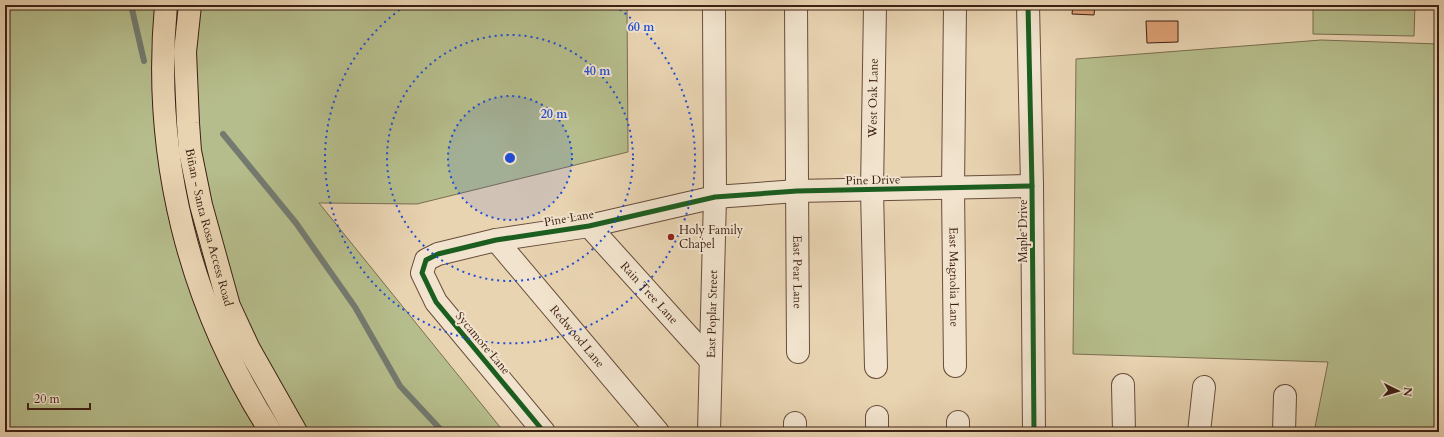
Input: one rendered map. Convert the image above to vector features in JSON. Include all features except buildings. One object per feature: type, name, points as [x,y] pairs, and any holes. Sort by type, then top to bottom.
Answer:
[{"type":"main road","name":"Biñan - Santa Rosa Access Road","points":[[166,5],[162,74],[168,154],[177,208],[190,262],[228,352],[257,411],[271,432]]},
{"type":"main road","name":"Biñan - Santa Rosa Access Road","points":[[190,5],[185,52],[190,151],[201,205],[229,306],[249,348],[296,432]]},
{"type":"main road","points":[[168,154],[190,151]]},
{"type":"street","name":"East Pear Lane","points":[[796,5],[798,352]]},
{"type":"street","name":"East Magnolia Lane","points":[[955,5],[953,188],[955,366]]},
{"type":"street","name":"Maple Drive","points":[[1028,5],[1032,186],[1034,432]]},
{"type":"street","name":"West Oak Lane","points":[[875,6],[872,190],[876,367]]},
{"type":"street","name":"East Poplar Street","points":[[709,432],[715,197],[714,10]]},
{"type":"street","name":"Pine Drive","points":[[715,197],[798,192],[1032,186]]},
{"type":"street","name":"Pine Lane","points":[[426,260],[438,254],[496,240],[589,226],[715,197]]},
{"type":"street","name":"Rain Tree Lane","points":[[589,226],[710,360]]},
{"type":"street","name":"Redwood Lane","points":[[496,240],[658,432]]},
{"type":"street","name":"Sycamore Lane","points":[[426,260],[422,273],[436,302],[544,432]]},
{"type":"street","points":[[1123,385],[1124,432]]},
{"type":"street","points":[[1199,432],[1204,387]]},
{"type":"street","points":[[1284,432],[1285,396]]},
{"type":"green space","points":[[5,5],[627,5],[628,152],[417,204],[319,203],[504,432],[5,432]]},
{"type":"green space","points":[[1313,5],[1415,5],[1414,36],[1313,34]]},
{"type":"green space","points":[[1321,40],[1439,44],[1439,432],[1314,432],[1328,362],[1073,354],[1076,59]]},
{"type":"waterway","points":[[131,5],[144,61]]},
{"type":"waterway","points":[[223,134],[296,223],[355,307],[400,386],[443,432]]},
{"type":"cycle path","points":[[1028,5],[1032,186],[1034,432]]},
{"type":"cycle path","points":[[544,432],[436,302],[422,273],[426,260],[438,254],[496,240],[589,226],[715,197],[797,191],[1032,186]]},
{"type":"place","name":"Holy Family Chapel","points":[[671,237]]}]
